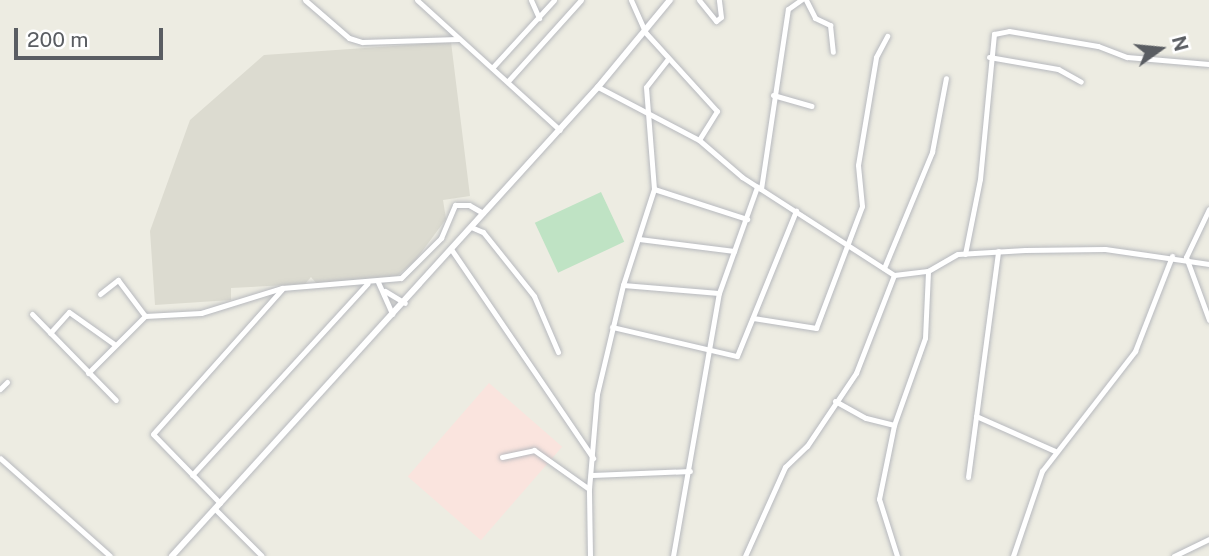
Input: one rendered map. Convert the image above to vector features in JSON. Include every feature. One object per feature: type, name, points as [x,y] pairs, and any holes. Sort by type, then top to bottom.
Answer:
[{"type":"street","points":[[305,0],[349,38],[362,41],[461,40]]},
{"type":"street","points":[[417,0],[559,130]]},
{"type":"street","points":[[531,0],[539,18]]},
{"type":"street","points":[[492,68],[554,0]]},
{"type":"street","points":[[508,81],[581,0]]},
{"type":"street","points":[[631,0],[645,32],[717,111],[699,140]]},
{"type":"street","points":[[172,556],[598,88],[670,0]]},
{"type":"street","points":[[699,0],[716,21],[721,16],[719,0]]},
{"type":"street","points":[[673,556],[690,471],[719,293],[759,188],[788,9],[803,0],[815,18],[830,25],[833,52]]},
{"type":"street","points":[[965,254],[980,179],[991,37],[1009,32],[1098,46],[1128,57],[1209,64]]},
{"type":"street","points":[[753,318],[814,331],[862,206],[857,174],[876,57],[887,36]]},
{"type":"street","points":[[989,57],[1058,69],[1081,82]]},
{"type":"street","points":[[590,556],[589,489],[597,394],[623,285],[654,189],[646,87],[668,59]]},
{"type":"street","points":[[884,268],[932,152],[946,78]]},
{"type":"street","points":[[598,88],[699,140],[759,188],[894,275],[928,271],[965,254],[998,251],[1105,249],[1186,257],[1209,264]]},
{"type":"street","points":[[773,95],[811,106]]},
{"type":"street","points":[[654,189],[747,219]]},
{"type":"street","points":[[88,373],[114,344],[145,316],[210,311],[282,288],[368,283],[404,277],[440,239],[455,205],[483,213]]},
{"type":"street","points":[[1209,209],[1186,257],[1209,320]]},
{"type":"street","points":[[612,327],[737,356],[796,211]]},
{"type":"street","points":[[471,226],[483,232],[534,296],[558,352]]},
{"type":"street","points":[[639,239],[734,251]]},
{"type":"street","points":[[451,249],[593,458]]},
{"type":"street","points":[[968,477],[998,251]]},
{"type":"street","points":[[1013,556],[1042,471],[1142,339],[1172,256]]},
{"type":"street","points":[[897,556],[880,513],[894,425],[925,338],[928,271]]},
{"type":"street","points":[[745,556],[785,467],[807,446],[861,363],[894,275]]},
{"type":"street","points":[[100,293],[118,280],[145,316]]},
{"type":"street","points":[[378,282],[385,291],[393,316]]},
{"type":"street","points":[[192,475],[368,283]]},
{"type":"street","points":[[623,285],[719,293]]},
{"type":"street","points":[[262,556],[153,434],[282,288]]},
{"type":"street","points":[[385,291],[405,303]]},
{"type":"street","points":[[50,333],[69,312],[114,344]]},
{"type":"street","points":[[32,314],[116,400]]},
{"type":"street","points":[[0,389],[7,382]]},
{"type":"street","points":[[835,401],[866,418],[894,425]]},
{"type":"street","points":[[976,416],[1055,452]]},
{"type":"street","points":[[502,457],[534,450],[589,489]]},
{"type":"street","points":[[0,458],[110,556]]},
{"type":"street","points":[[0,469],[6,463]]},
{"type":"street","points":[[592,475],[690,471]]},
{"type":"street","points":[[1174,556],[1209,539]]},
{"type":"shaded area","points":[[451,42],[470,196],[443,200],[446,219],[415,261],[397,276],[317,284],[311,277],[305,284],[231,288],[231,300],[155,305],[150,231],[190,120],[264,55]]},
{"type":"shaded area","points":[[489,383],[562,447],[481,540],[408,477]]},
{"type":"green space","points":[[601,192],[624,242],[558,273],[535,223]]}]
